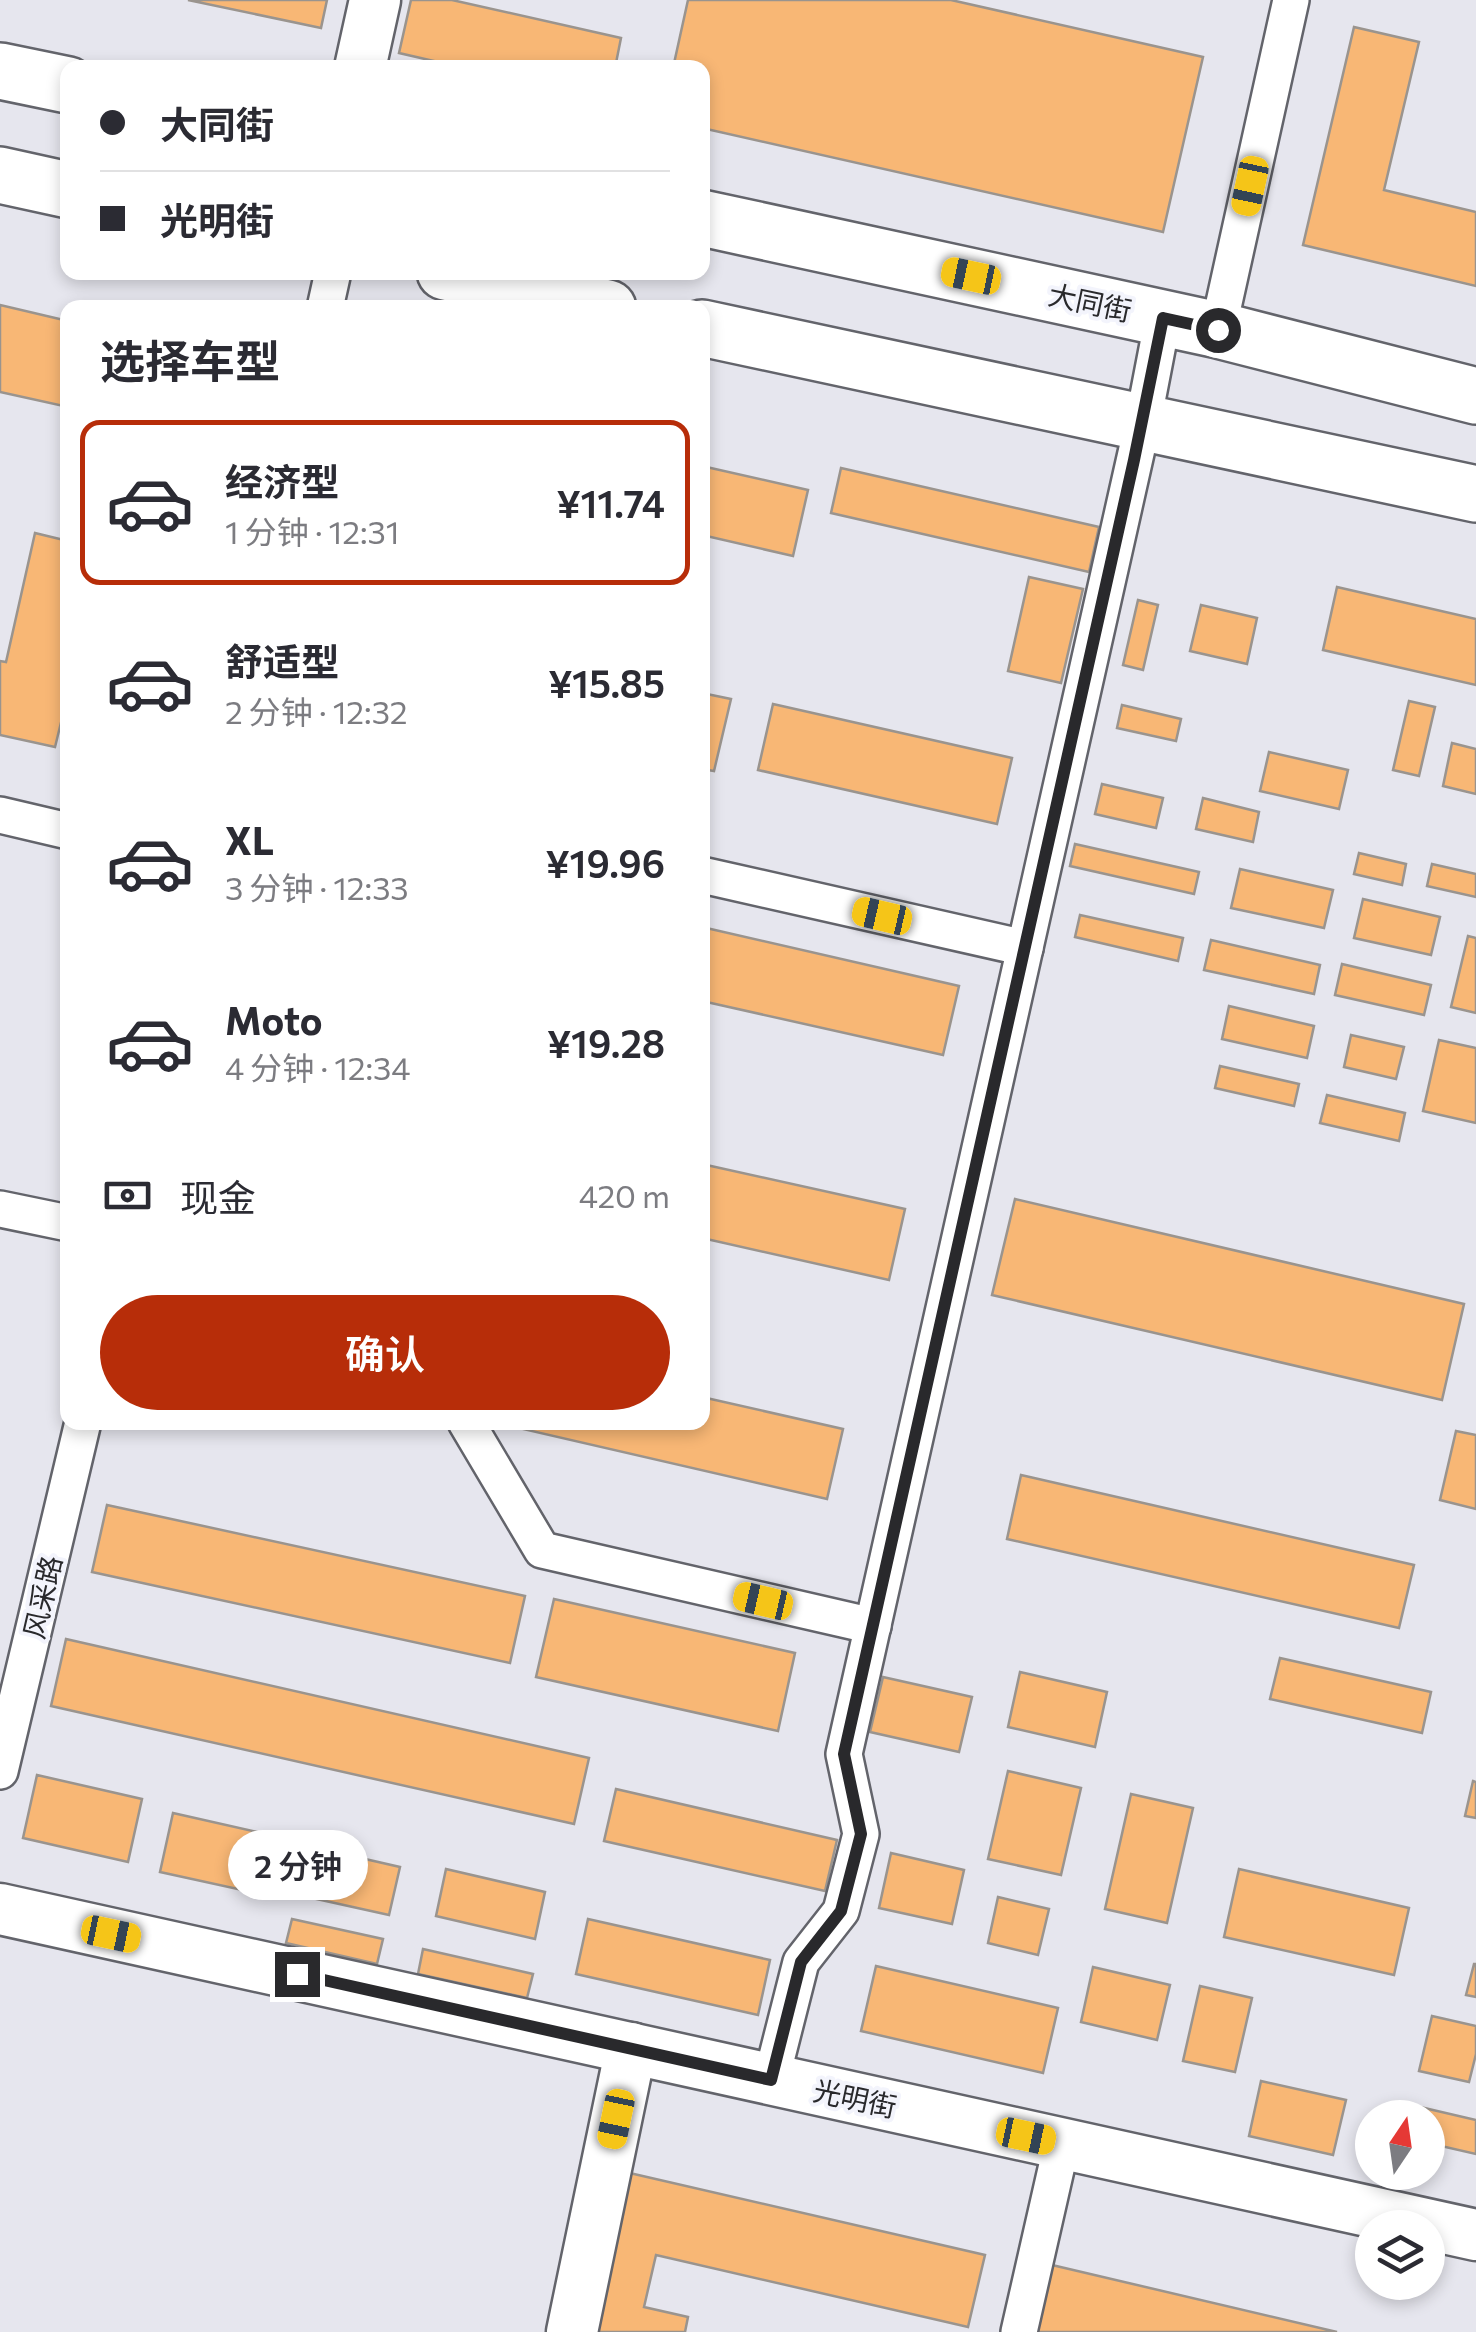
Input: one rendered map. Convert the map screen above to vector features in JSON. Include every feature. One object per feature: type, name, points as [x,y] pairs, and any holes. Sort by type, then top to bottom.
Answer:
[{"type":"main road","points":[[362,60],[376,0]]},
{"type":"main road","points":[[0,71],[60,83]]},
{"type":"main road","points":[[0,175],[60,188]]},
{"type":"main road","name":"大同街","points":[[710,220],[1218,330],[1476,396]]},
{"type":"main road","points":[[481,280],[572,300]]},
{"type":"main road","points":[[710,330],[1476,494]]},
{"type":"main road","name":"光明街","points":[[0,1909],[1476,2235]]},
{"type":"main road","points":[[572,2332],[631,2048]]},
{"type":"street","points":[[1218,330],[1291,0]]},
{"type":"street","points":[[771,2080],[801,1962],[841,1911],[861,1834],[844,1754],[1163,318]]},
{"type":"street","points":[[0,815],[60,829]]},
{"type":"street","points":[[710,877],[1025,948]]},
{"type":"street","points":[[0,1209],[60,1222]]},
{"type":"street","name":"风采路","points":[[0,1772],[82,1430]]},
{"type":"street","points":[[471,1430],[542,1550],[873,1626]]},
{"type":"street","points":[[1019,2332],[1062,2143]]},
{"type":"building","points":[[188,0],[327,0],[321,28]]},
{"type":"building","points":[[411,0],[452,0],[621,38],[617,60],[429,60],[399,53]]},
{"type":"building","points":[[688,0],[951,0],[1203,57],[1163,232],[710,130],[710,60],[675,60]]},
{"type":"building","points":[[1354,27],[1419,42],[1384,190],[1476,212],[1476,286],[1303,245]]},
{"type":"building","points":[[0,305],[60,319],[60,405],[0,392]]},
{"type":"building","points":[[710,468],[808,490],[793,556],[710,537]]},
{"type":"building","points":[[841,468],[1099,527],[1089,572],[831,513]]},
{"type":"building","points":[[35,533],[60,539],[60,727],[55,747],[0,735],[0,661],[6,662]]},
{"type":"building","points":[[1029,577],[1083,589],[1061,683],[1008,671]]},
{"type":"building","points":[[1337,587],[1476,619],[1476,685],[1323,650]]},
{"type":"building","points":[[1138,600],[1158,605],[1143,670],[1123,665]]},
{"type":"building","points":[[1201,605],[1257,618],[1247,664],[1190,651]]},
{"type":"building","points":[[710,695],[731,699],[714,771],[710,770]]},
{"type":"building","points":[[1409,701],[1435,707],[1419,776],[1393,770]]},
{"type":"building","points":[[773,704],[1012,758],[997,824],[758,770]]},
{"type":"building","points":[[1122,705],[1181,719],[1176,741],[1117,728]]},
{"type":"building","points":[[1452,743],[1476,749],[1476,794],[1443,786]]},
{"type":"building","points":[[1269,752],[1348,770],[1339,809],[1260,791]]},
{"type":"building","points":[[1102,784],[1163,798],[1156,828],[1095,814]]},
{"type":"building","points":[[1203,798],[1259,812],[1253,842],[1196,829]]},
{"type":"building","points":[[1075,844],[1199,872],[1194,894],[1070,866]]},
{"type":"building","points":[[1359,853],[1406,864],[1402,885],[1354,874]]},
{"type":"building","points":[[1432,864],[1476,874],[1476,897],[1427,886]]},
{"type":"building","points":[[1240,869],[1333,890],[1324,928],[1231,908]]},
{"type":"building","points":[[1363,899],[1440,917],[1431,955],[1354,938]]},
{"type":"building","points":[[1080,915],[1183,938],[1178,961],[1075,937]]},
{"type":"building","points":[[710,929],[959,986],[943,1055],[710,1003]]},
{"type":"building","points":[[1468,936],[1476,938],[1476,1013],[1451,1007]]},
{"type":"building","points":[[1211,940],[1320,965],[1314,994],[1204,970]]},
{"type":"building","points":[[1342,964],[1431,985],[1424,1015],[1335,995]]},
{"type":"building","points":[[1229,1006],[1314,1026],[1307,1058],[1222,1039]]},
{"type":"building","points":[[1351,1035],[1404,1047],[1396,1079],[1344,1067]]},
{"type":"building","points":[[1439,1040],[1476,1048],[1476,1123],[1423,1111]]},
{"type":"building","points":[[1220,1066],[1299,1084],[1294,1106],[1215,1088]]},
{"type":"building","points":[[1327,1095],[1405,1113],[1399,1141],[1320,1123]]},
{"type":"building","points":[[710,1166],[905,1209],[889,1280],[710,1240]]},
{"type":"building","points":[[1015,1199],[1464,1304],[1442,1400],[992,1295]]},
{"type":"building","points":[[710,1399],[843,1429],[827,1499],[528,1430],[710,1430]]},
{"type":"building","points":[[1456,1431],[1476,1435],[1476,1509],[1440,1500]]},
{"type":"building","points":[[1021,1475],[1414,1565],[1399,1628],[1007,1539]]},
{"type":"building","points":[[107,1505],[525,1596],[510,1663],[92,1572]]},
{"type":"building","points":[[554,1599],[795,1653],[778,1731],[536,1677]]},
{"type":"building","points":[[66,1639],[589,1758],[574,1824],[51,1706]]},
{"type":"building","points":[[1280,1658],[1431,1692],[1422,1733],[1270,1699]]},
{"type":"building","points":[[1020,1672],[1107,1692],[1095,1747],[1008,1727]]},
{"type":"building","points":[[883,1677],[972,1697],[959,1752],[870,1732]]},
{"type":"building","points":[[1008,1771],[1081,1788],[1061,1875],[988,1859]]},
{"type":"building","points":[[37,1775],[142,1799],[128,1862],[23,1838]]},
{"type":"building","points":[[1473,1781],[1476,1782],[1476,1818],[1465,1816]]},
{"type":"building","points":[[616,1789],[837,1840],[825,1891],[604,1841]]},
{"type":"building","points":[[1131,1794],[1193,1808],[1167,1923],[1105,1909]]},
{"type":"building","points":[[173,1813],[275,1836],[261,1894],[160,1872]]},
{"type":"building","points":[[304,1845],[400,1867],[389,1915],[294,1894]]},
{"type":"building","points":[[891,1853],[964,1870],[952,1924],[879,1908]]},
{"type":"building","points":[[446,1869],[545,1892],[535,1939],[436,1916]]},
{"type":"building","points":[[1239,1869],[1409,1908],[1394,1975],[1224,1937]]},
{"type":"building","points":[[998,1897],[1049,1909],[1038,1955],[988,1943]]},
{"type":"building","points":[[292,1919],[383,1939],[377,1964],[286,1943]]},
{"type":"building","points":[[588,1919],[770,1960],[758,2015],[576,1974]]},
{"type":"building","points":[[423,1949],[533,1974],[527,1998],[418,1974]]},
{"type":"building","points":[[1476,1964],[1476,1997],[1466,1995]]},
{"type":"building","points":[[876,1966],[1058,2008],[1043,2073],[861,2031]]},
{"type":"building","points":[[1093,1967],[1170,1985],[1157,2040],[1081,2022]]},
{"type":"building","points":[[1200,1986],[1252,1998],[1235,2072],[1183,2061]]},
{"type":"building","points":[[1432,2016],[1476,2026],[1476,2054],[1469,2082],[1419,2071]]},
{"type":"building","points":[[1261,2081],[1346,2100],[1333,2155],[1249,2136]]},
{"type":"building","points":[[1445,2113],[1476,2120],[1476,2154],[1445,2147]]},
{"type":"building","points":[[621,2171],[985,2255],[968,2327],[656,2255],[644,2307],[688,2317],[685,2332],[584,2332]]},
{"type":"building","points":[[1052,2265],[1337,2332],[1036,2332]]},
{"type":"route","points":[[297,1974],[771,2080],[801,1962],[841,1911],[861,1834],[844,1754],[1163,318],[1218,330]]}]
